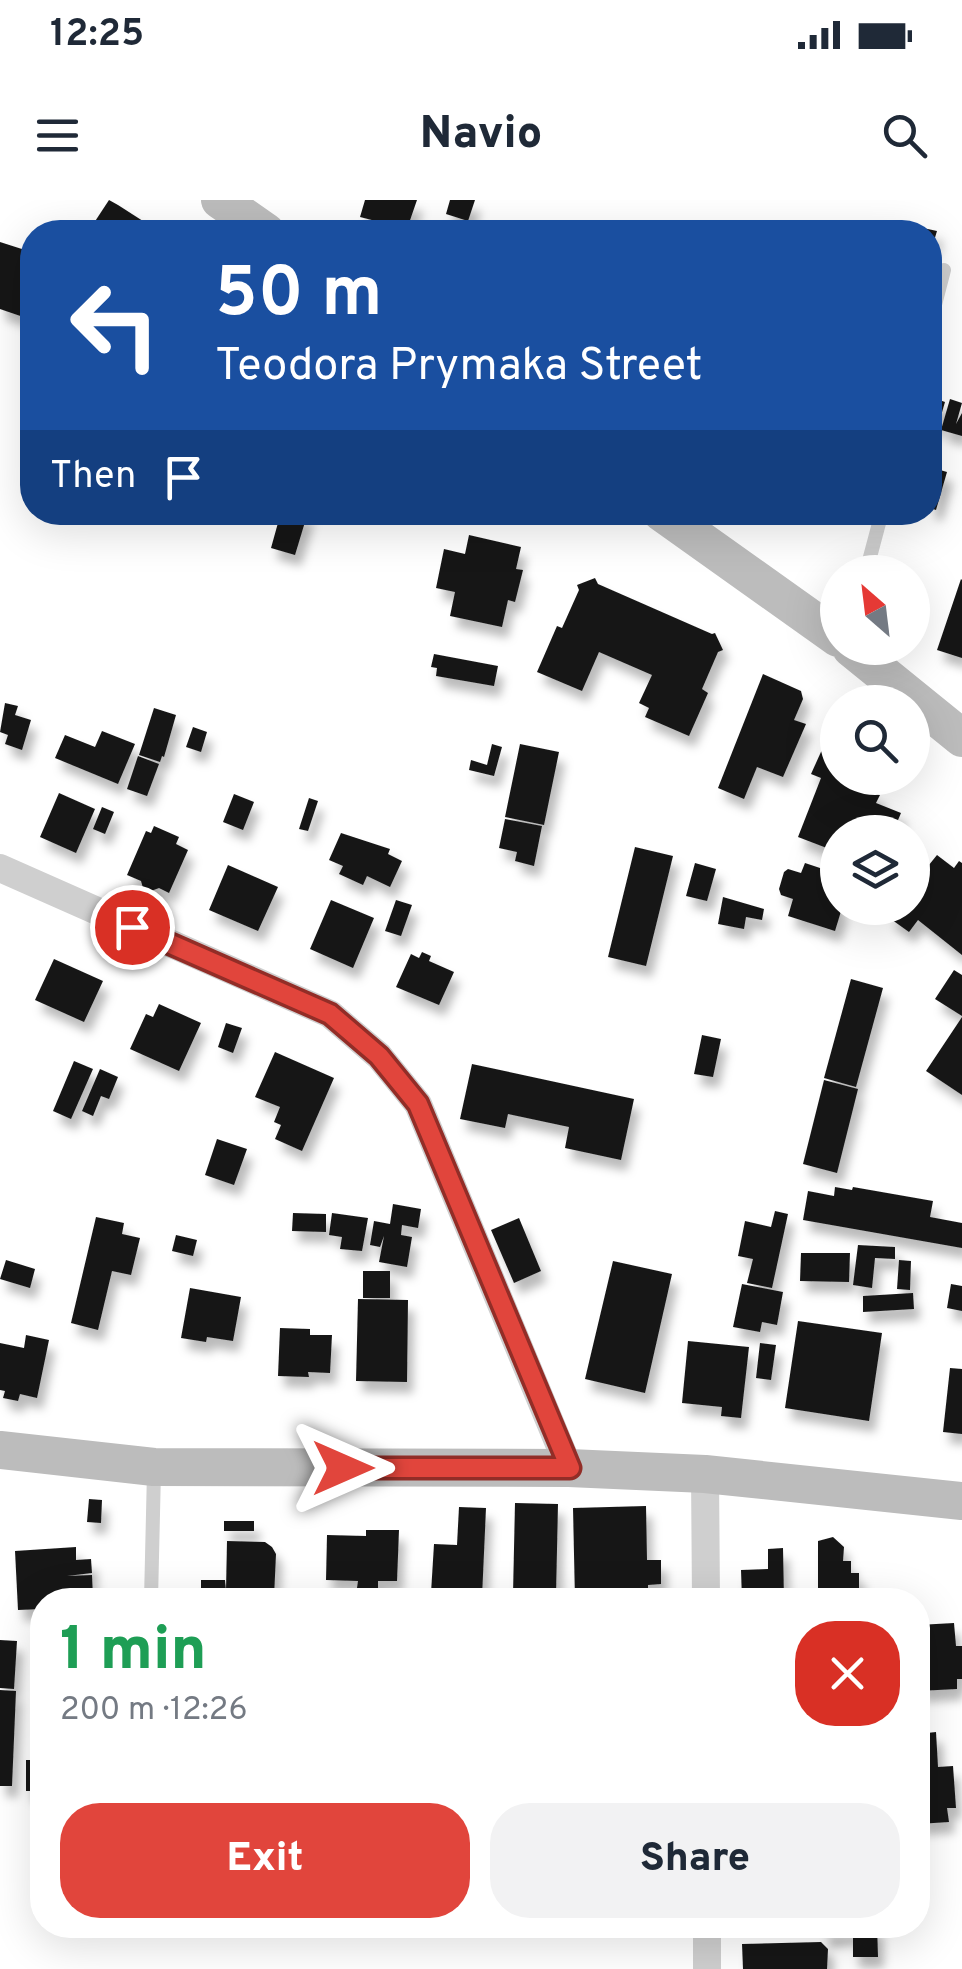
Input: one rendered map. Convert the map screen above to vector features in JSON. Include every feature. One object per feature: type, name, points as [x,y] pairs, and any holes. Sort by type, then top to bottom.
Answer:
[{"type":"street","points":[[220,200],[249,220]]},
{"type":"street","points":[[679,525],[820,625]]},
{"type":"street","points":[[871,665],[962,738]]},
{"type":"street","points":[[0,868],[330,1014],[379,1056],[418,1104],[570,1468]]},
{"type":"street","points":[[0,1450],[154,1467],[570,1468],[706,1474],[962,1501]]},
{"type":"street","points":[[706,1474],[706,1588]]},
{"type":"street","points":[[707,1938],[707,1969]]},
{"type":"lane","points":[[942,278],[944,270]]},
{"type":"lane","points":[[871,555],[879,525]]},
{"type":"lane","points":[[151,1588],[154,1467]]},
{"type":"building","points":[[109,200],[141,220],[96,220]]},
{"type":"building","points":[[365,200],[417,200],[410,220],[360,217]]},
{"type":"building","points":[[450,200],[475,200],[468,220],[446,214]]},
{"type":"building","points":[[0,242],[20,248],[20,316],[0,309]]},
{"type":"building","points":[[950,399],[962,403],[956,424],[962,413],[962,436],[942,430]]},
{"type":"building","points":[[277,525],[304,525],[295,555],[271,548]]},
{"type":"building","points":[[469,535],[521,547],[516,569],[523,570],[515,602],[508,600],[502,627],[450,616],[455,592],[436,588],[444,549],[465,554]]},
{"type":"building","points":[[595,578],[598,584],[715,633],[723,650],[718,652],[702,689],[708,693],[689,736],[645,717],[649,708],[639,703],[652,675],[599,652],[582,691],[537,672],[557,626],[562,628],[579,590],[577,585]]},
{"type":"building","points":[[962,580],[962,658],[937,650]]},
{"type":"building","points":[[434,654],[498,666],[494,686],[436,676],[437,668],[431,667]]},
{"type":"building","points":[[763,674],[801,691],[803,699],[794,720],[806,724],[783,777],[757,767],[744,799],[718,788]]},
{"type":"building","points":[[5,703],[18,706],[15,715],[31,720],[22,750],[5,744],[8,735],[0,732]]},
{"type":"building","points":[[154,708],[176,715],[160,762],[139,755]]},
{"type":"building","points":[[193,727],[207,732],[201,752],[186,747]]},
{"type":"building","points":[[102,731],[135,744],[118,784],[55,758],[65,735],[95,747]]},
{"type":"building","points":[[492,744],[502,747],[494,776],[469,770],[471,760],[487,765]]},
{"type":"building","points":[[520,744],[559,752],[544,825],[505,817]]},
{"type":"building","points":[[820,754],[820,778],[811,774]]},
{"type":"building","points":[[138,756],[159,764],[147,796],[127,789]]},
{"type":"building","points":[[820,781],[820,795],[880,795],[876,803],[901,813],[820,815],[820,845],[798,837]]},
{"type":"building","points":[[59,793],[95,809],[76,853],[40,837]]},
{"type":"building","points":[[234,794],[254,802],[243,830],[223,822]]},
{"type":"building","points":[[309,798],[318,801],[308,831],[299,829]]},
{"type":"building","points":[[102,807],[114,812],[105,834],[93,829]]},
{"type":"building","points":[[505,819],[542,826],[534,866],[515,861],[517,852],[499,848]]},
{"type":"building","points":[[154,826],[179,837],[176,844],[188,850],[169,893],[159,888],[143,888],[141,881],[127,875],[146,831],[151,833]]},
{"type":"building","points":[[341,833],[390,849],[388,854],[402,861],[390,887],[367,876],[363,885],[339,874],[343,866],[329,860]]},
{"type":"building","points":[[635,847],[673,856],[646,966],[608,957]]},
{"type":"building","points":[[937,855],[954,868],[959,861],[962,863],[962,955],[924,925],[930,925],[930,864]]},
{"type":"building","points":[[695,863],[716,869],[707,901],[686,896]]},
{"type":"building","points":[[805,863],[820,868],[820,925],[837,925],[835,931],[788,916],[793,899],[781,895],[779,889],[784,872],[788,869],[801,873]]},
{"type":"building","points":[[228,865],[278,887],[258,931],[209,910]]},
{"type":"building","points":[[723,897],[764,909],[762,920],[746,917],[744,929],[718,924]]},
{"type":"building","points":[[331,900],[374,918],[353,968],[310,949]]},
{"type":"building","points":[[396,900],[412,905],[401,936],[385,931]]},
{"type":"building","points":[[422,952],[431,956],[429,961],[454,972],[439,1005],[396,987],[411,954],[419,958]]},
{"type":"building","points":[[54,959],[103,981],[84,1022],[35,1000]]},
{"type":"building","points":[[954,970],[962,975],[962,1016],[935,999]]},
{"type":"building","points":[[851,979],[883,988],[856,1087],[824,1078]]},
{"type":"building","points":[[159,1004],[201,1023],[179,1071],[130,1049],[146,1014],[153,1017]]},
{"type":"building","points":[[962,1017],[962,1095],[926,1071]]},
{"type":"building","points":[[226,1023],[242,1028],[233,1053],[218,1047]]},
{"type":"building","points":[[702,1035],[721,1039],[713,1077],[694,1074]]},
{"type":"building","points":[[275,1052],[334,1078],[302,1151],[275,1139],[281,1125],[274,1122],[280,1107],[255,1097]]},
{"type":"building","points":[[74,1061],[93,1069],[71,1119],[53,1111]]},
{"type":"building","points":[[472,1064],[634,1099],[621,1160],[565,1148],[569,1127],[508,1114],[505,1128],[460,1119]]},
{"type":"building","points":[[100,1069],[118,1077],[109,1099],[101,1096],[93,1116],[82,1111]]},
{"type":"building","points":[[824,1080],[858,1089],[837,1173],[803,1164]]},
{"type":"building","points":[[217,1139],[247,1149],[234,1185],[205,1175]]},
{"type":"building","points":[[835,1187],[933,1201],[930,1217],[962,1223],[962,1248],[803,1220],[808,1191],[834,1196]]},
{"type":"building","points":[[393,1204],[421,1209],[418,1228],[402,1225],[401,1235],[412,1237],[407,1267],[379,1262],[384,1236],[380,1247],[370,1245],[374,1221],[390,1224]]},
{"type":"building","points":[[775,1211],[788,1214],[772,1288],[747,1283],[753,1259],[738,1256],[745,1221],[771,1227]]},
{"type":"building","points":[[293,1213],[326,1214],[326,1232],[292,1231]]},
{"type":"building","points":[[332,1213],[368,1218],[362,1251],[340,1249],[342,1237],[329,1235]]},
{"type":"building","points":[[96,1217],[124,1223],[122,1234],[140,1238],[131,1275],[112,1271],[98,1330],[71,1323]]},
{"type":"building","points":[[519,1218],[541,1271],[514,1283],[491,1230]]},
{"type":"building","points":[[176,1235],[197,1240],[193,1256],[172,1251]]},
{"type":"building","points":[[858,1245],[895,1247],[895,1259],[875,1258],[872,1288],[853,1285]]},
{"type":"building","points":[[801,1253],[850,1253],[849,1282],[800,1281]]},
{"type":"building","points":[[6,1260],[35,1269],[30,1288],[0,1279]]},
{"type":"building","points":[[899,1260],[911,1261],[910,1290],[897,1289]]},
{"type":"building","points":[[613,1261],[672,1274],[645,1393],[585,1379]]},
{"type":"building","points":[[363,1271],[390,1271],[390,1298],[363,1298]]},
{"type":"building","points":[[742,1284],[783,1292],[777,1325],[762,1322],[760,1332],[733,1327]]},
{"type":"building","points":[[951,1284],[962,1286],[962,1311],[947,1308]]},
{"type":"building","points":[[190,1288],[241,1297],[233,1341],[181,1338]]},
{"type":"building","points":[[913,1293],[914,1309],[863,1312],[863,1296]]},
{"type":"building","points":[[358,1299],[408,1300],[407,1382],[356,1381]]},
{"type":"building","points":[[798,1321],[882,1333],[869,1421],[785,1408]]},
{"type":"building","points":[[280,1328],[310,1329],[310,1335],[332,1335],[330,1373],[278,1376]]},
{"type":"building","points":[[26,1335],[49,1340],[37,1398],[20,1394],[18,1401],[3,1398],[0,1343],[24,1348]]},
{"type":"building","points":[[688,1341],[749,1347],[741,1418],[721,1416],[722,1407],[682,1403]]},
{"type":"building","points":[[760,1343],[776,1345],[771,1380],[756,1378]]},
{"type":"building","points":[[950,1368],[962,1369],[962,1434],[943,1432]]},
{"type":"building","points":[[89,1499],[102,1500],[101,1523],[87,1522]]},
{"type":"building","points":[[515,1503],[558,1504],[556,1588],[513,1588]]},
{"type":"building","points":[[646,1506],[647,1560],[661,1560],[661,1584],[648,1588],[575,1588],[573,1508]]},
{"type":"building","points":[[459,1507],[486,1508],[482,1588],[431,1588],[434,1544],[457,1545]]},
{"type":"building","points":[[224,1521],[254,1521],[254,1531],[224,1531]]},
{"type":"building","points":[[366,1530],[399,1530],[397,1581],[378,1581],[378,1588],[357,1588],[358,1581],[326,1580],[327,1535],[366,1536]]},
{"type":"building","points":[[833,1537],[844,1547],[843,1561],[851,1561],[851,1573],[859,1573],[859,1588],[818,1588],[818,1541]]},
{"type":"building","points":[[227,1541],[265,1542],[272,1547],[276,1554],[274,1588],[226,1588]]},
{"type":"building","points":[[76,1547],[76,1560],[91,1559],[92,1573],[67,1576],[92,1575],[93,1588],[30,1588],[30,1610],[18,1610],[15,1551]]},
{"type":"building","points":[[783,1548],[784,1588],[742,1588],[741,1570],[768,1569],[768,1549]]},
{"type":"building","points":[[201,1580],[225,1580],[226,1588],[201,1588]]},
{"type":"building","points":[[954,1623],[956,1646],[962,1646],[962,1679],[957,1679],[957,1689],[930,1690],[930,1624]]},
{"type":"building","points":[[0,1640],[17,1641],[14,1689],[0,1688]]},
{"type":"building","points":[[0,1690],[16,1691],[12,1786],[0,1786]]},
{"type":"building","points":[[936,1732],[938,1767],[953,1766],[956,1808],[947,1808],[949,1822],[930,1823],[930,1733]]},
{"type":"building","points":[[26,1760],[30,1760],[30,1791],[26,1791]]},
{"type":"building","points":[[853,1938],[877,1938],[878,1957],[853,1957]]},
{"type":"building","points":[[821,1942],[828,1949],[827,1969],[743,1969],[742,1944]]},
{"type":"route","points":[[132,927],[330,1014],[379,1056],[418,1104],[570,1468],[343,1468]]}]
